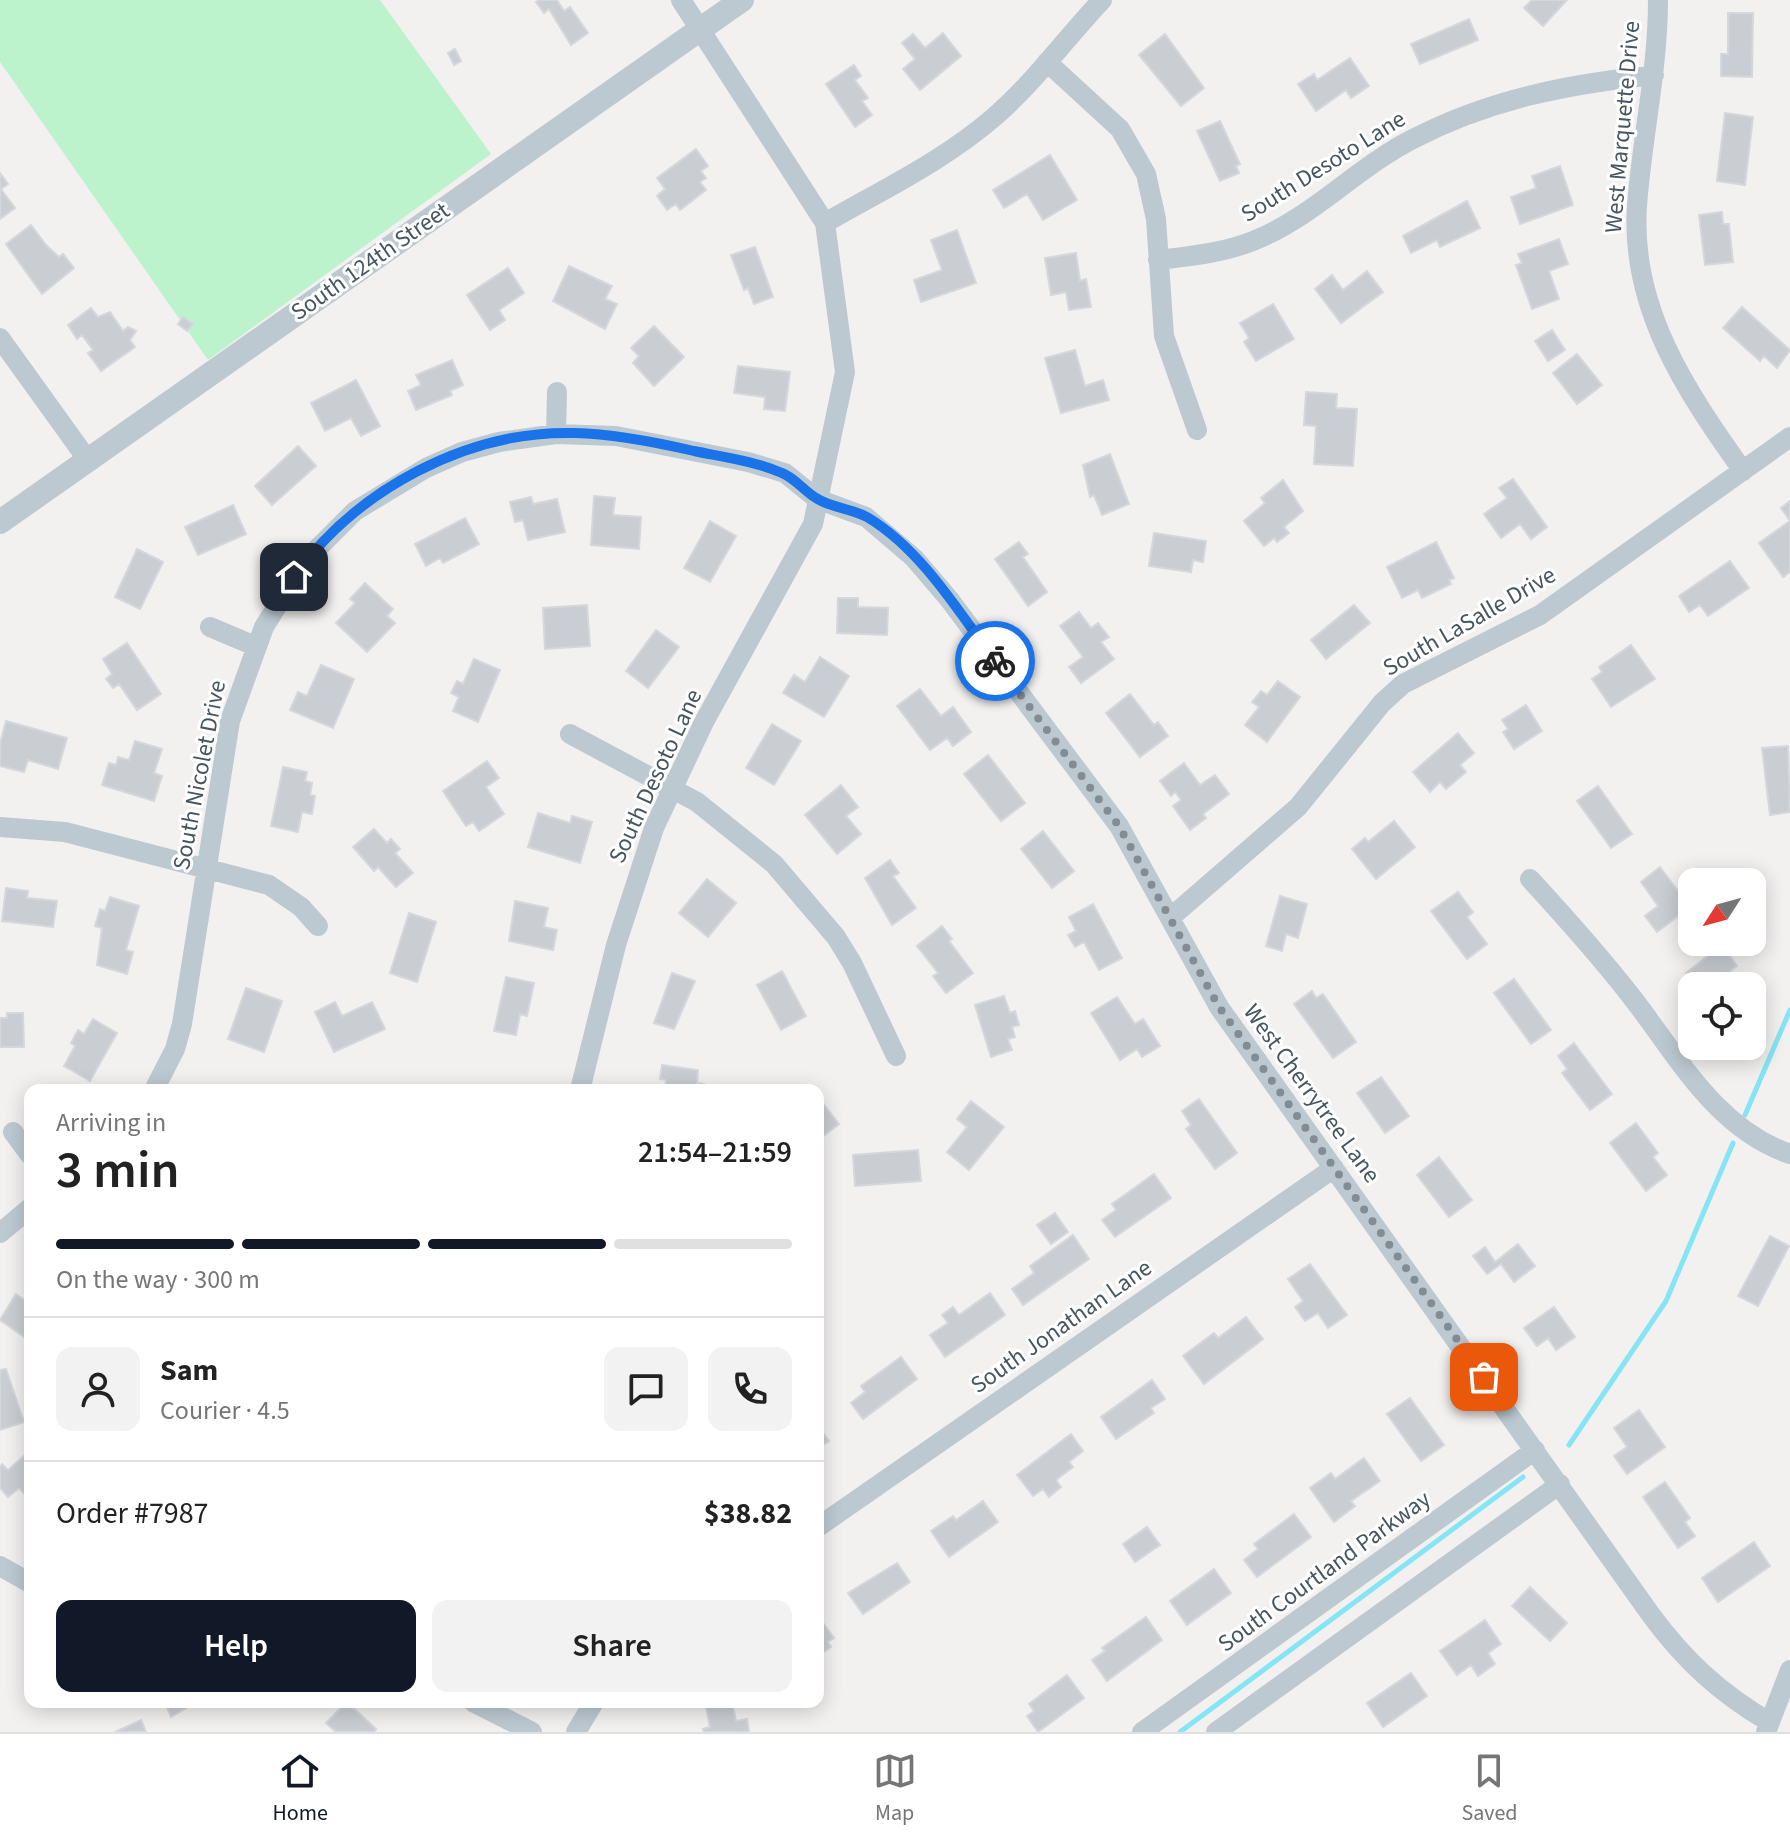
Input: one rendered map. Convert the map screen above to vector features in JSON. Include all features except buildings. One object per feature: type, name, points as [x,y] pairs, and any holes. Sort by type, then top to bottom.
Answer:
[{"type":"street","points":[[681,0],[825,223],[946,154],[993,119],[1102,0]]},
{"type":"street","name":"South 124th Street","points":[[0,522],[742,0]]},
{"type":"street","name":"West Marquette Drive","points":[[1658,0],[1654,75],[1637,205],[1638,251],[1645,295],[1672,362],[1743,471]]},
{"type":"street","points":[[1047,62],[1102,109],[1134,150],[1155,207],[1164,336],[1197,430]]},
{"type":"street","name":"South Desoto Lane","points":[[1158,260],[1219,252],[1265,236],[1386,154],[1470,114],[1555,88],[1654,75]]},
{"type":"street","name":"South Desoto Lane","points":[[582,1084],[631,893],[671,790],[813,524],[845,372],[825,223]]},
{"type":"street","points":[[0,338],[87,459]]},
{"type":"street","points":[[556,434],[557,392]]},
{"type":"street","name":"South Nicolet Drive","points":[[157,1084],[175,1049],[182,1024],[230,721],[255,646],[283,592],[305,561],[355,511],[426,468],[462,452],[499,442],[556,434],[616,436],[748,462],[785,473],[817,499]]},
{"type":"street","name":"South LaSalle Drive","points":[[1170,918],[1298,807],[1382,703],[1403,684],[1540,615],[1790,437]]},
{"type":"street","name":"West Cherrytree Lane","points":[[817,499],[866,517],[907,551],[949,599],[1119,826],[1219,1007],[1651,1615],[1691,1667],[1767,1727]]},
{"type":"street","points":[[210,627],[255,646]]},
{"type":"street","points":[[570,734],[715,814],[755,846],[812,906],[852,963],[896,1056]]},
{"type":"street","points":[[0,827],[65,832],[269,885],[301,907],[318,926]]},
{"type":"street","points":[[1530,879],[1581,933],[1700,1089],[1735,1124],[1790,1154]]},
{"type":"street","points":[[13,1132],[24,1147]]},
{"type":"street","name":"South Jonathan Lane","points":[[824,1523],[1334,1168]]},
{"type":"street","points":[[0,1233],[24,1213]]},
{"type":"street","name":"South Courtland Parkway","points":[[1142,1732],[1535,1450]]},
{"type":"street","points":[[1216,1732],[1560,1484]]},
{"type":"street","points":[[0,1566],[24,1580]]},
{"type":"street","points":[[1767,1727],[1790,1670]]},
{"type":"street","points":[[485,1708],[532,1732]]},
{"type":"street","points":[[576,1732],[590,1708]]},
{"type":"green space","points":[[0,0],[380,0],[491,154],[208,360],[0,62]]},
{"type":"waterway","points":[[1745,1115],[1790,1010]]},
{"type":"waterway","points":[[1569,1445],[1666,1301],[1733,1143]]},
{"type":"waterway","points":[[1180,1732],[1523,1477]]},
{"type":"way so far","points":[[995,661],[1119,826],[1201,980],[1219,1007],[1484,1377]]},
{"type":"route","points":[[294,577],[328,536],[355,511],[426,468],[462,452],[523,437],[573,433],[616,436],[748,462],[785,473],[817,499],[866,517],[914,558],[995,661]]}]
